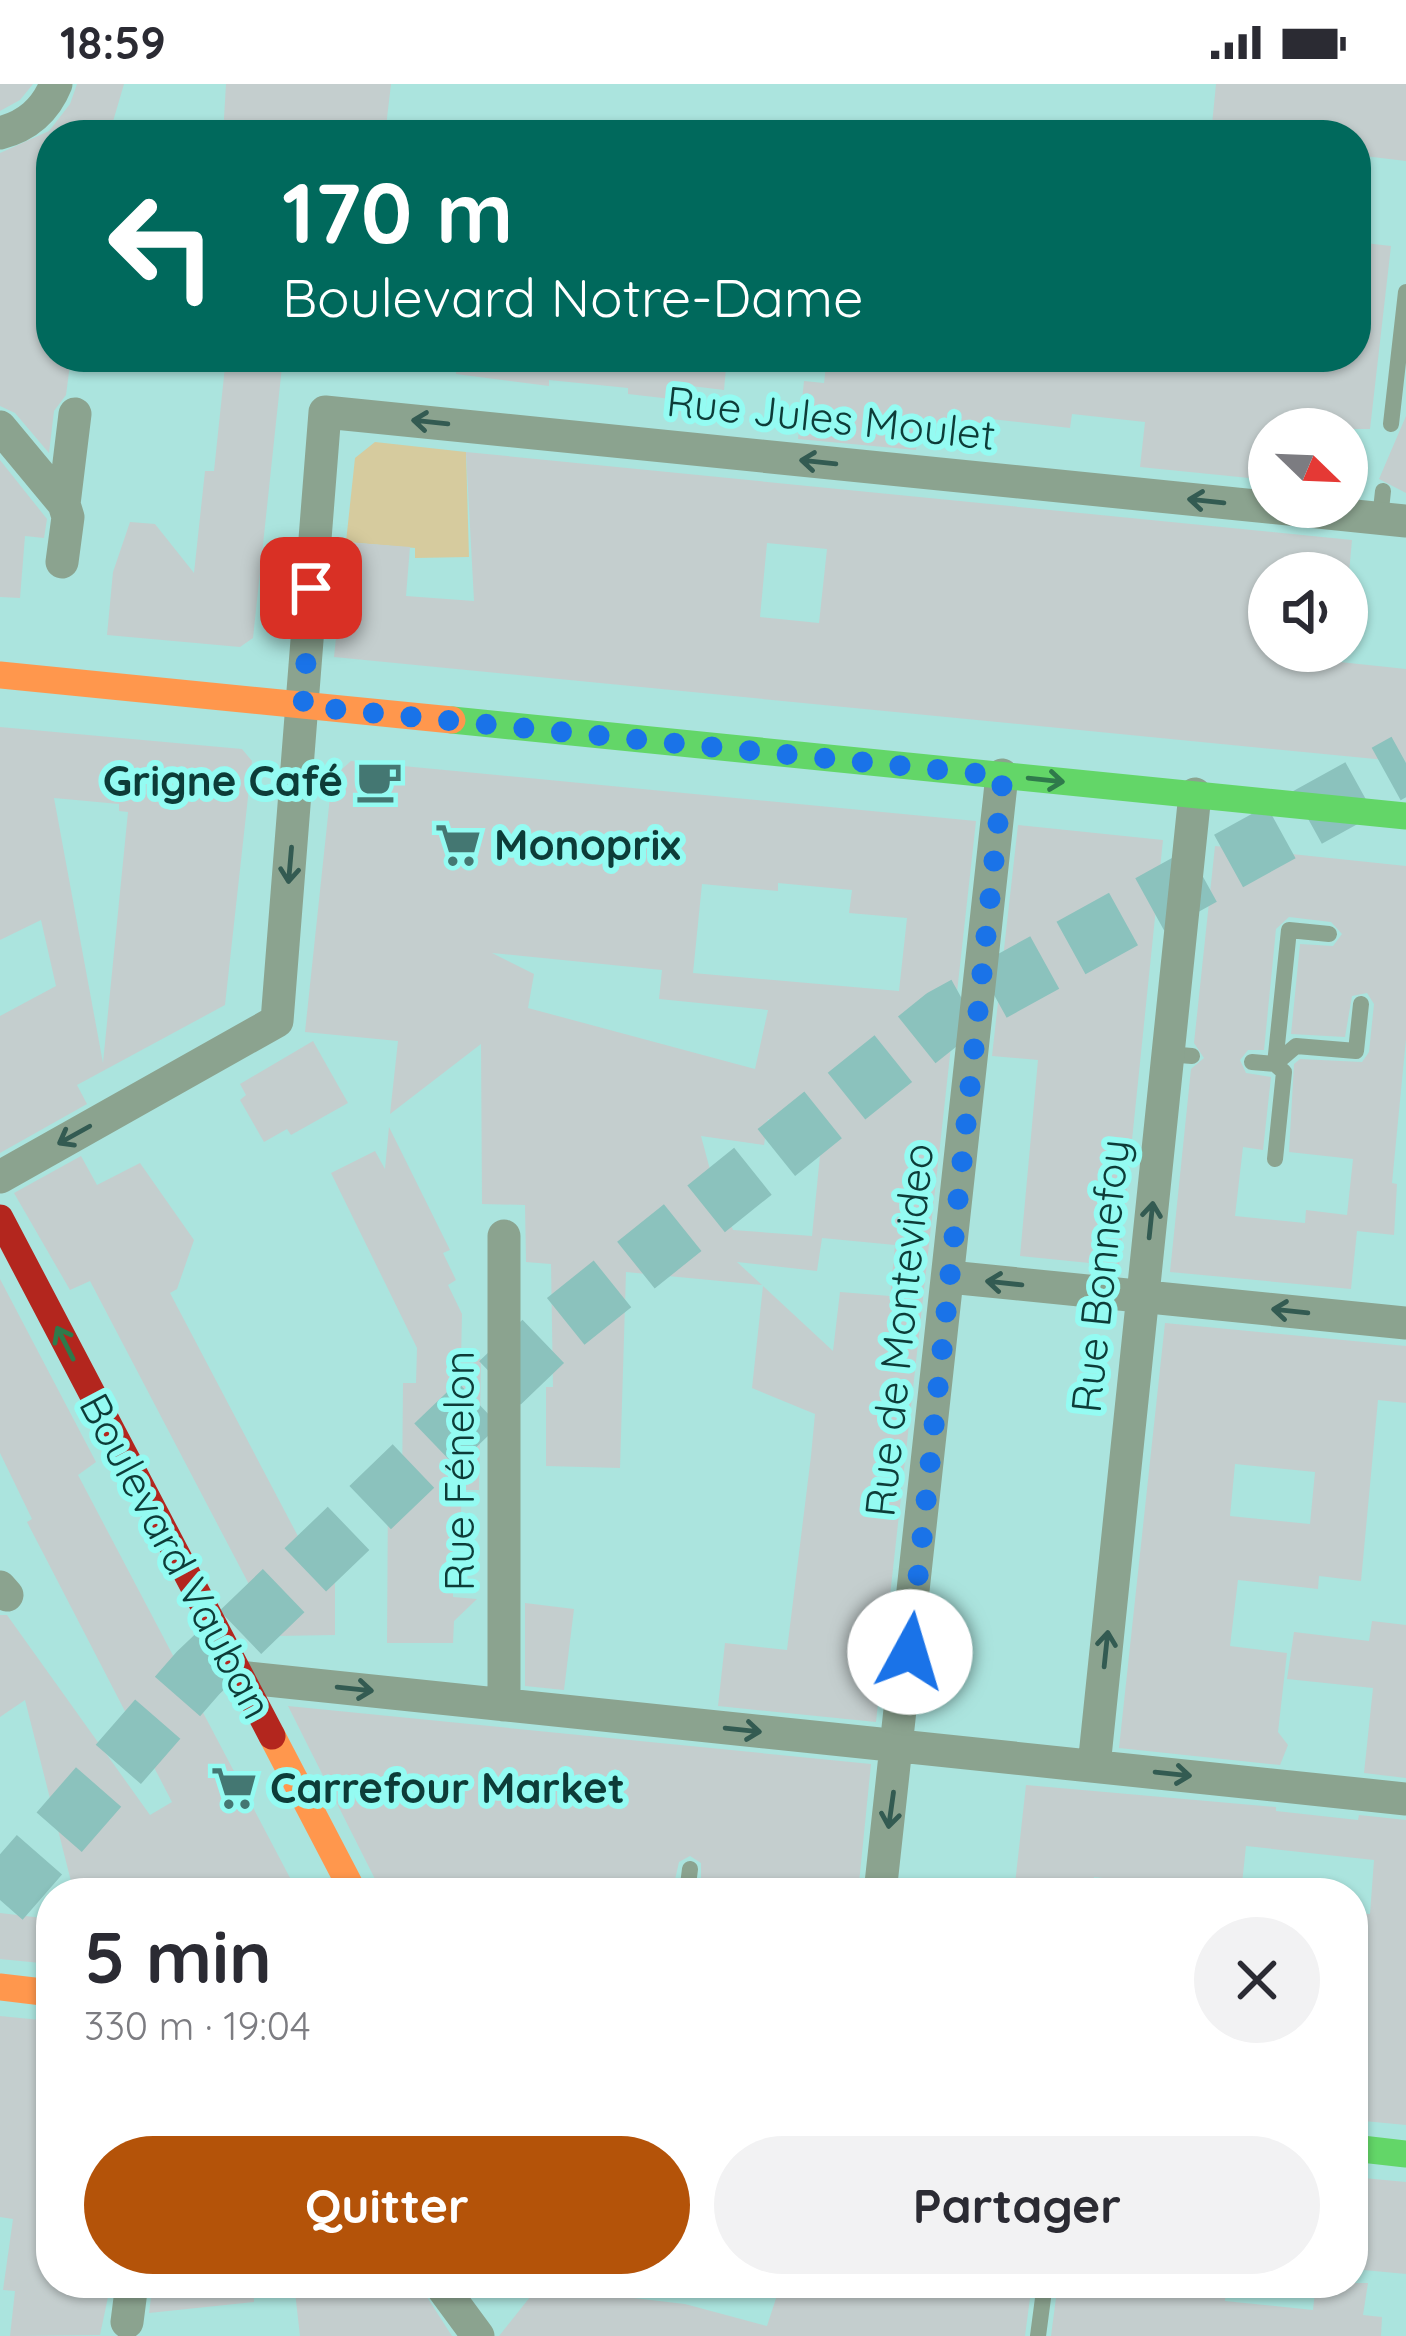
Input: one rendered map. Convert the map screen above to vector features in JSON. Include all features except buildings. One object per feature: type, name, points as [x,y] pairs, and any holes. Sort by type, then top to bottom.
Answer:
[{"type":"street","points":[[0,133],[27,124],[49,101],[56,84]]},
{"type":"street","name":"Rue Jules Moulet","points":[[303,706],[325,412],[1390,510]]},
{"type":"street","points":[[64,505],[75,414]]},
{"type":"street","points":[[0,427],[64,505],[68,517],[62,562]]},
{"type":"street","points":[[0,675],[1406,816]]},
{"type":"street","points":[[0,1177],[277,1021],[303,706]]},
{"type":"street","name":"Rue de Montevideo","points":[[882,1878],[1003,776]]},
{"type":"street","name":"Rue Bonnefoy","points":[[1094,1766],[1143,1297],[1180,1055],[1195,794]]},
{"type":"street","name":"Boulevard Vauban","points":[[0,1218],[346,1878]]},
{"type":"street","name":"Rue Fénelon","points":[[504,1236],[504,1706]]},
{"type":"street","points":[[949,1277],[1406,1323]]},
{"type":"street","points":[[238,1677],[1406,1799]]},
{"type":"street","points":[[0,1987],[36,1991]]},
{"type":"street","points":[[1368,2150],[1406,2154]]},
{"type":"street","points":[[127,2322],[130,2298]]},
{"type":"street","points":[[450,2298],[478,2336]]},
{"type":"lane","points":[[1391,424],[1406,292]]},
{"type":"lane","points":[[1274,1064],[1288,930],[1329,934]]},
{"type":"lane","points":[[1274,1064],[1296,1046],[1356,1051],[1361,1004]]},
{"type":"lane","points":[[1252,1062],[1274,1064],[1284,1072],[1275,1159]]},
{"type":"lane","points":[[690,1869],[691,1878]]},
{"type":"lane","points":[[1039,2336],[1043,2298]]},
{"type":"shaded area","points":[[375,442],[466,452],[469,557],[415,558],[415,548],[346,542],[355,458]]},
{"type":"tunnel","points":[[0,1900],[198,1673],[555,1330],[944,1018],[1406,763]]},
{"type":"traffic: fast","points":[[452,720],[1406,816]]},
{"type":"traffic: fast","points":[[1368,2150],[1406,2154]]},
{"type":"traffic: slow","points":[[0,675],[452,720]]},
{"type":"traffic: slow","points":[[272,1736],[346,1878]]},
{"type":"traffic: slow","points":[[0,1987],[36,1991]]},
{"type":"traffic: jam","points":[[0,1218],[272,1736]]},
{"type":"place","name":"Grigne Café","points":[[379,781]]},
{"type":"place","name":"Monoprix","points":[[458,845]]},
{"type":"place","name":"Carrefour Market","points":[[234,1788]]},
{"type":"route","points":[[311,588],[303,706],[1003,776],[910,1652]]}]
